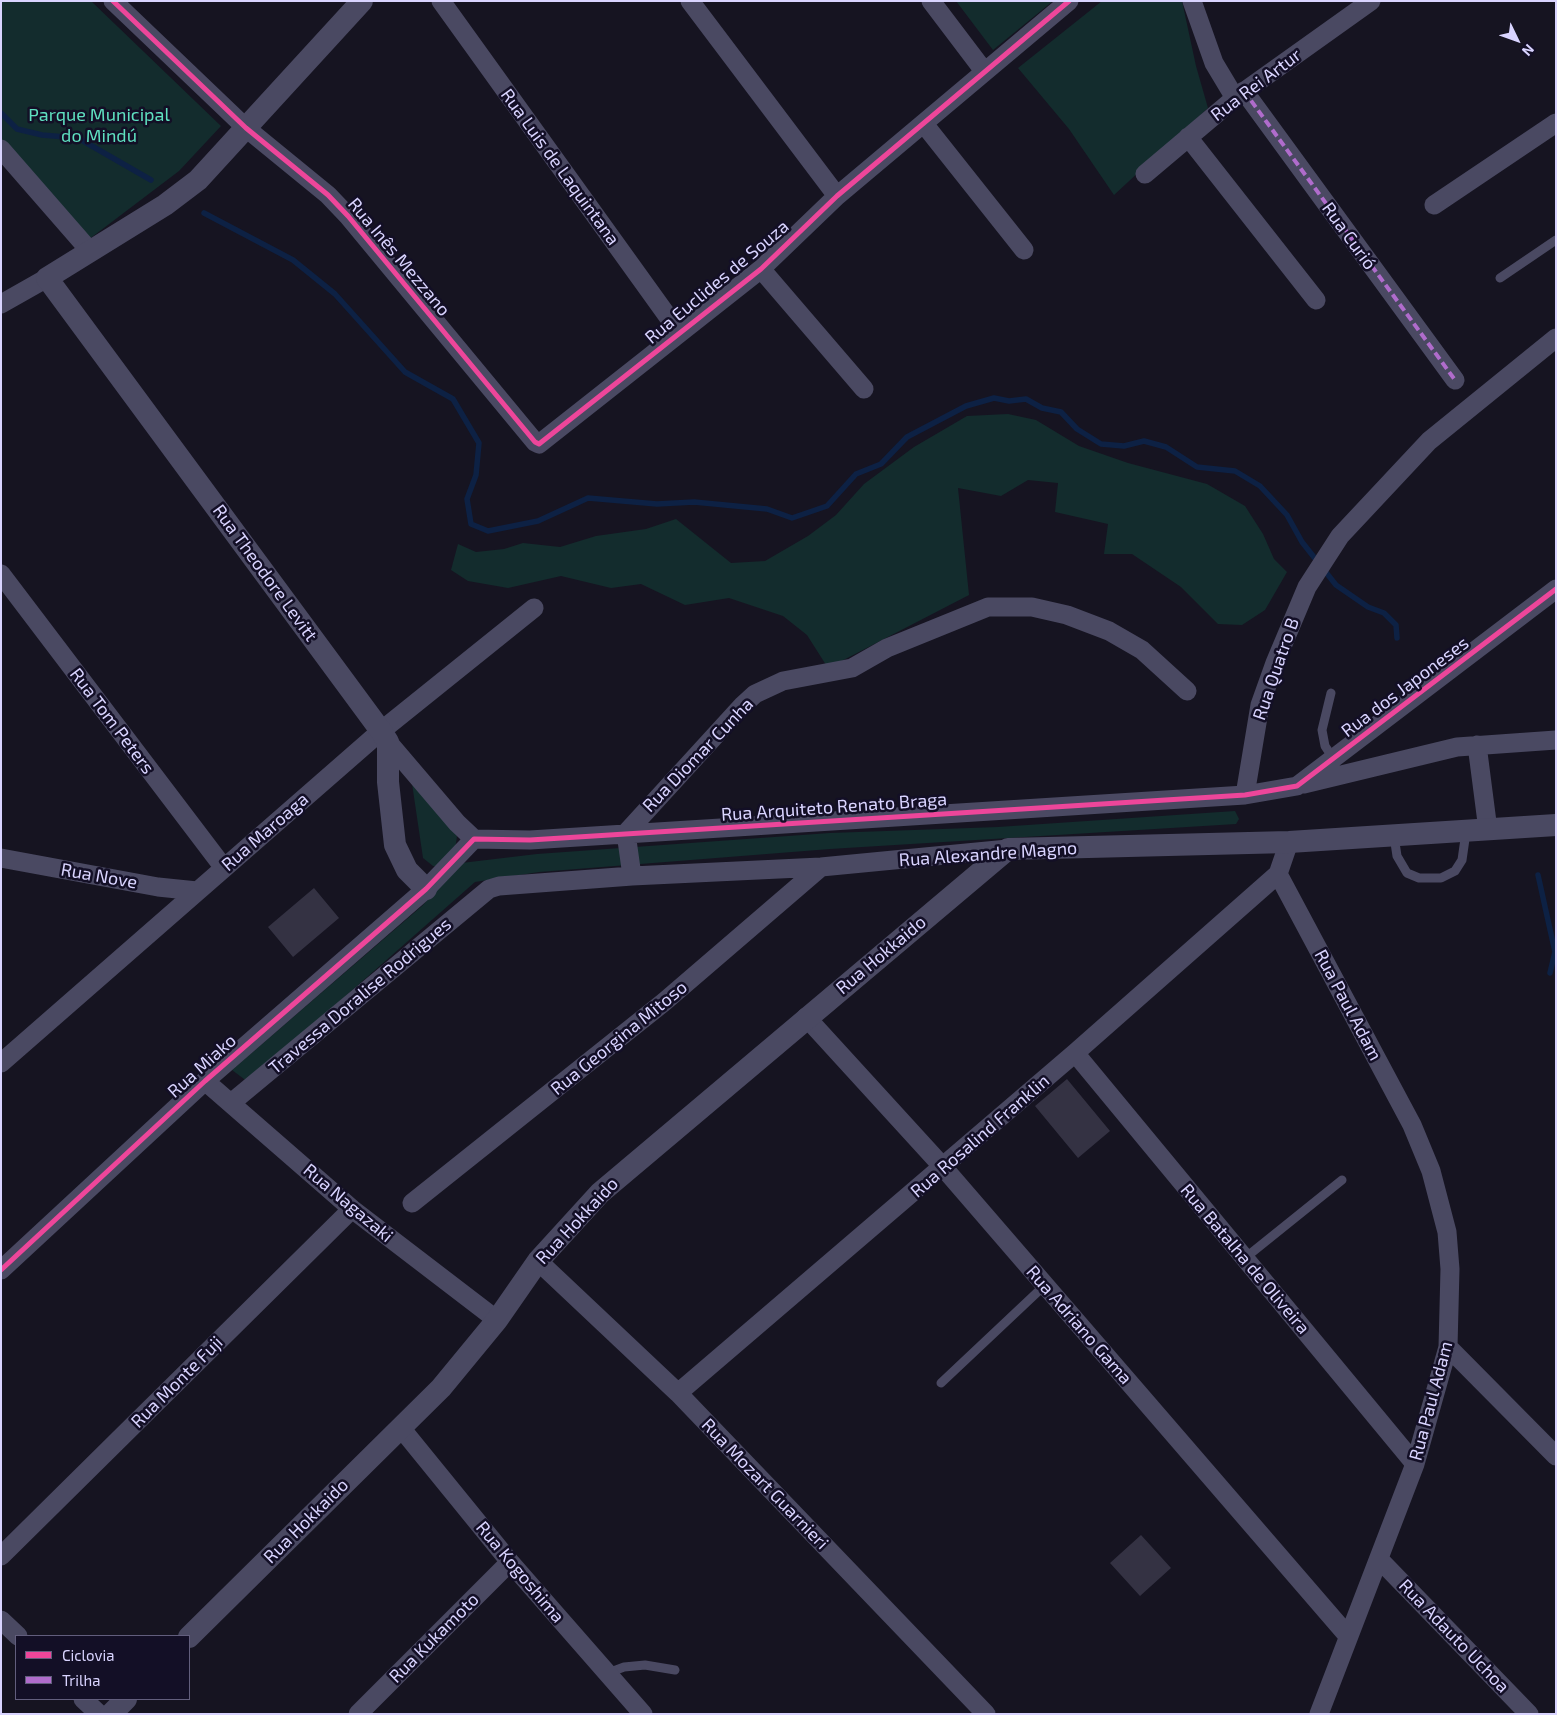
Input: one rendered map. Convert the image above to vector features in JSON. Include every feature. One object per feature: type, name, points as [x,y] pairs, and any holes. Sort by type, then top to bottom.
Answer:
[{"type":"street","name":"Rua Inês Mezzano","points":[[113,1],[246,128],[328,195],[348,216],[534,442],[539,444]]},
{"type":"street","points":[[1,304],[47,278],[165,205],[192,185],[218,161],[362,1]]},
{"type":"street","name":"Rua Luis de Laquintana","points":[[441,1],[679,332]]},
{"type":"street","points":[[690,1],[837,196]]},
{"type":"street","points":[[931,1],[984,71]]},
{"type":"street","name":"Rua Euclides de Souza","points":[[539,444],[761,269],[837,196],[1069,1]]},
{"type":"street","name":"Rua Curió","points":[[1192,1],[1214,63],[1455,380]]},
{"type":"street","name":"Rua Rei Artur","points":[[1145,174],[1240,95],[1371,1]]},
{"type":"street","points":[[1434,205],[1556,122]]},
{"type":"street","points":[[924,124],[1024,250]]},
{"type":"street","points":[[1188,137],[1316,300]]},
{"type":"street","points":[[1,149],[90,251]]},
{"type":"street","points":[[761,269],[864,388]]},
{"type":"street","name":"Rua Theodore Levitt","points":[[47,278],[385,736]]},
{"type":"street","name":"Rua Quatro B","points":[[1254,793],[1260,705],[1307,587],[1340,536],[1429,441],[1556,338]]},
{"type":"street","name":"Rua Tom Peters","points":[[1,574],[224,868]]},
{"type":"street","name":"Rua dos Japoneses","points":[[1254,793],[1297,786],[1556,589]]},
{"type":"street","name":"Rua Diomar Cunha","points":[[626,833],[729,719],[755,694],[783,681],[852,668],[887,648],[988,607],[1032,607],[1067,614],[1108,631],[1142,650],[1186,691]]},
{"type":"street","name":"Rua Maroaga","points":[[1,1064],[197,891],[385,736],[534,608]]},
{"type":"street","points":[[385,736],[457,823],[474,839],[426,889],[407,870],[395,845],[390,814],[385,736]]},
{"type":"street","points":[[1297,786],[1457,747],[1556,740]]},
{"type":"street","points":[[1477,745],[1477,830]]},
{"type":"street","name":"Rua Arquiteto Renato Braga","points":[[474,839],[530,840],[1254,793]]},
{"type":"street","name":"Rua Alexandre Magno","points":[[489,889],[499,886],[632,876],[821,867],[1008,849],[1288,842],[1556,825]]},
{"type":"street","points":[[626,833],[632,876]]},
{"type":"street","points":[[1278,874],[1288,842]]},
{"type":"street","name":"Rua Hokkaido","points":[[190,1636],[441,1388],[497,1320],[538,1261],[600,1193],[806,1017],[1008,849]]},
{"type":"street","name":"Rua Nove","points":[[1,858],[158,887],[197,891]]},
{"type":"street","name":"Rua Georgina Mitoso","points":[[412,1203],[664,1002],[821,867]]},
{"type":"street","name":"Rua Rosalind Franklin","points":[[678,1393],[1075,1053],[1278,874]]},
{"type":"street","name":"Rua Paul Adam","points":[[1278,874],[1412,1126],[1431,1171],[1447,1232],[1450,1269],[1448,1347],[1415,1464],[1319,1714]]},
{"type":"street","name":"Rua Miako","points":[[1,1270],[205,1080],[426,889]]},
{"type":"street","name":"Travessa Doralise Rodrigues","points":[[231,1103],[489,889]]},
{"type":"street","name":"Rua Adriano Gama","points":[[806,1017],[943,1167],[1348,1636]]},
{"type":"street","name":"Rua Batalha de Oliveira","points":[[1075,1053],[1415,1464]]},
{"type":"street","name":"Rua Nagazaki","points":[[205,1080],[352,1209],[497,1320]]},
{"type":"street","name":"Rua Monte Fuji","points":[[1,1556],[352,1209]]},
{"type":"street","name":"Rua Mozart Guarnieri","points":[[538,1261],[678,1393],[986,1714]]},
{"type":"street","points":[[1448,1347],[1556,1456]]},
{"type":"street","name":"Rua Kogoshima","points":[[401,1428],[510,1562],[641,1713]]},
{"type":"street","name":"Rua Adauto Uchoa","points":[[1379,1559],[1529,1714]]},
{"type":"street","name":"Rua Kukamoto","points":[[358,1714],[510,1562]]},
{"type":"street","points":[[1,1620],[17,1635]]},
{"type":"street","points":[[84,1700],[99,1714]]},
{"type":"street","points":[[111,1714],[125,1700]]},
{"type":"lane","points":[[1500,278],[1556,240]]},
{"type":"lane","points":[[1331,693],[1322,730],[1325,746],[1334,758]]},
{"type":"lane","points":[[1394,835],[1397,856],[1407,873],[1419,878],[1441,878],[1455,871],[1477,830]]},
{"type":"lane","points":[[1245,1258],[1342,1180]]},
{"type":"lane","points":[[940,1382],[1045,1285]]},
{"type":"lane","points":[[608,1673],[624,1668],[645,1665],[675,1670]]},
{"type":"green space","name":"Parque Municipal do Mindú","points":[[1,1],[91,1],[221,126],[179,171],[88,240],[1,140]]},
{"type":"green space","points":[[956,1],[1053,1],[993,50]]},
{"type":"green space","points":[[1102,1],[1182,1],[1196,66],[1208,108],[1114,195],[1069,129],[1018,68]]},
{"type":"green space","points":[[1008,414],[1036,420],[1079,446],[1128,463],[1207,484],[1245,506],[1263,534],[1274,559],[1287,572],[1265,610],[1242,625],[1218,624],[1181,587],[1132,554],[1104,554],[1108,524],[1055,512],[1058,483],[1028,480],[1001,496],[958,488],[969,595],[828,668],[807,635],[783,616],[729,598],[685,605],[641,584],[611,588],[561,576],[508,588],[468,581],[451,570],[458,544],[476,552],[504,549],[523,543],[560,547],[596,536],[646,529],[676,519],[731,563],[765,561],[808,536],[836,515],[864,484],[914,447],[967,416]]},
{"type":"green space","points":[[410,770],[457,836],[453,864],[537,854],[830,833],[998,827],[1235,811],[1239,819],[1236,824],[830,849],[539,872],[475,882],[248,1082],[232,1070],[422,906],[444,882],[445,868],[433,866],[423,858]]},
{"type":"building","points":[[314,888],[339,918],[293,957],[268,927]]},
{"type":"building","points":[[1067,1079],[1110,1131],[1078,1158],[1035,1106]]},
{"type":"building","points":[[1141,1535],[1171,1568],[1140,1596],[1110,1563]]},
{"type":"waterway","points":[[1,113],[17,129],[42,135],[78,138],[151,180]]},
{"type":"waterway","points":[[204,213],[293,260],[335,294],[405,372],[453,399],[479,443],[476,475],[467,499],[471,524],[488,531],[538,521],[588,498],[657,504],[694,502],[767,509],[792,518],[827,506],[856,474],[881,464],[907,437],[966,406],[994,398],[1009,401],[1026,399],[1042,408],[1061,412],[1077,429],[1101,444],[1124,446],[1144,441],[1166,447],[1197,467],[1235,471],[1260,486],[1287,515],[1302,542],[1336,585],[1368,607],[1384,613],[1396,625],[1397,638]]},
{"type":"waterway","points":[[1538,875],[1555,952],[1550,973]]},
{"type":"marked path","points":[[1244,91],[1455,380]]},
{"type":"cycle path","points":[[113,1],[246,128],[328,195],[348,216],[535,442],[539,444],[761,269],[837,196],[1069,1]]},
{"type":"cycle path","points":[[1,1270],[205,1081],[426,889],[474,839],[530,840],[1245,795],[1297,786],[1556,589]]}]
